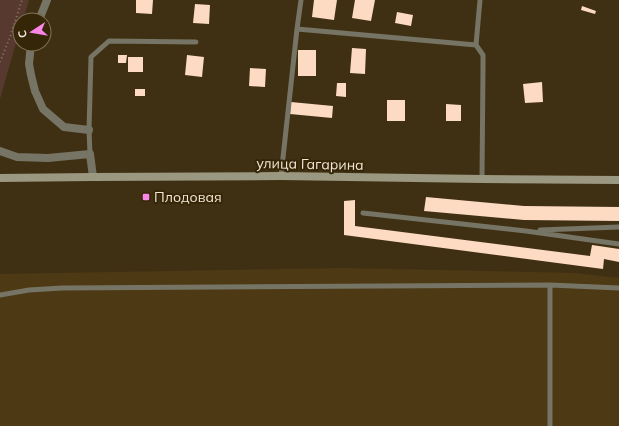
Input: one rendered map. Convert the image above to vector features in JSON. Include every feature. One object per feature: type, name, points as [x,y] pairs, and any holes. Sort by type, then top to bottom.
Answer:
[{"type":"main road","name":"улица Гагарина","points":[[0,178],[281,176],[619,180]]},
{"type":"street","points":[[42,12],[46,0]]},
{"type":"street","points":[[30,52],[29,64],[31,75],[42,109],[64,128],[89,130]]},
{"type":"street","points":[[0,151],[16,157],[48,158],[90,154],[93,177]]},
{"type":"lane","points":[[281,176],[301,0]]},
{"type":"lane","points":[[480,0],[476,45],[483,55],[482,179]]},
{"type":"lane","points":[[297,29],[476,45]]},
{"type":"lane","points":[[90,154],[89,130],[91,57],[110,41],[196,42]]},
{"type":"lane","points":[[363,213],[526,231],[619,244]]},
{"type":"lane","points":[[526,231],[619,227]]},
{"type":"lane","points":[[0,295],[29,290],[62,288],[550,285],[619,288]]},
{"type":"lane","points":[[550,285],[550,426]]},
{"type":"path","points":[[0,62],[22,0]]},
{"type":"shaded area","points":[[0,0],[29,0],[25,12],[12,12],[12,52],[13,52],[0,99]]},
{"type":"shaded area","points":[[344,268],[575,273],[619,278],[619,426],[0,426],[0,274]]},
{"type":"building","points":[[136,0],[153,0],[152,14],[136,13]]},
{"type":"building","points":[[314,0],[337,0],[334,20],[312,17]]},
{"type":"building","points":[[355,0],[375,0],[371,21],[352,18]]},
{"type":"building","points":[[195,4],[210,5],[209,24],[193,23]]},
{"type":"building","points":[[582,6],[596,11],[595,14],[581,10]]},
{"type":"building","points":[[397,12],[413,15],[411,26],[395,23]]},
{"type":"building","points":[[352,48],[366,49],[365,74],[350,73]]},
{"type":"building","points":[[298,50],[316,50],[316,76],[298,76]]},
{"type":"building","points":[[118,55],[127,55],[126,63],[118,63]]},
{"type":"building","points":[[187,55],[204,57],[202,77],[185,75]]},
{"type":"building","points":[[128,57],[143,57],[143,72],[128,72]]},
{"type":"building","points":[[250,68],[266,69],[265,87],[249,86]]},
{"type":"building","points":[[542,82],[543,102],[525,103],[523,84]]},
{"type":"building","points":[[337,83],[346,83],[346,97],[336,96]]},
{"type":"building","points":[[135,89],[145,89],[145,96],[135,96]]},
{"type":"building","points":[[387,100],[405,100],[405,121],[387,121]]},
{"type":"building","points":[[291,102],[333,106],[332,118],[290,114]]},
{"type":"building","points":[[446,104],[461,105],[461,121],[446,121]]},
{"type":"building","points":[[426,197],[524,206],[619,207],[619,221],[524,220],[424,211]]},
{"type":"building","points":[[355,200],[355,226],[590,256],[592,245],[619,249],[619,262],[604,259],[603,269],[344,235],[344,201]]},
{"type":"place","name":"Плодовая","points":[[146,197]]}]
